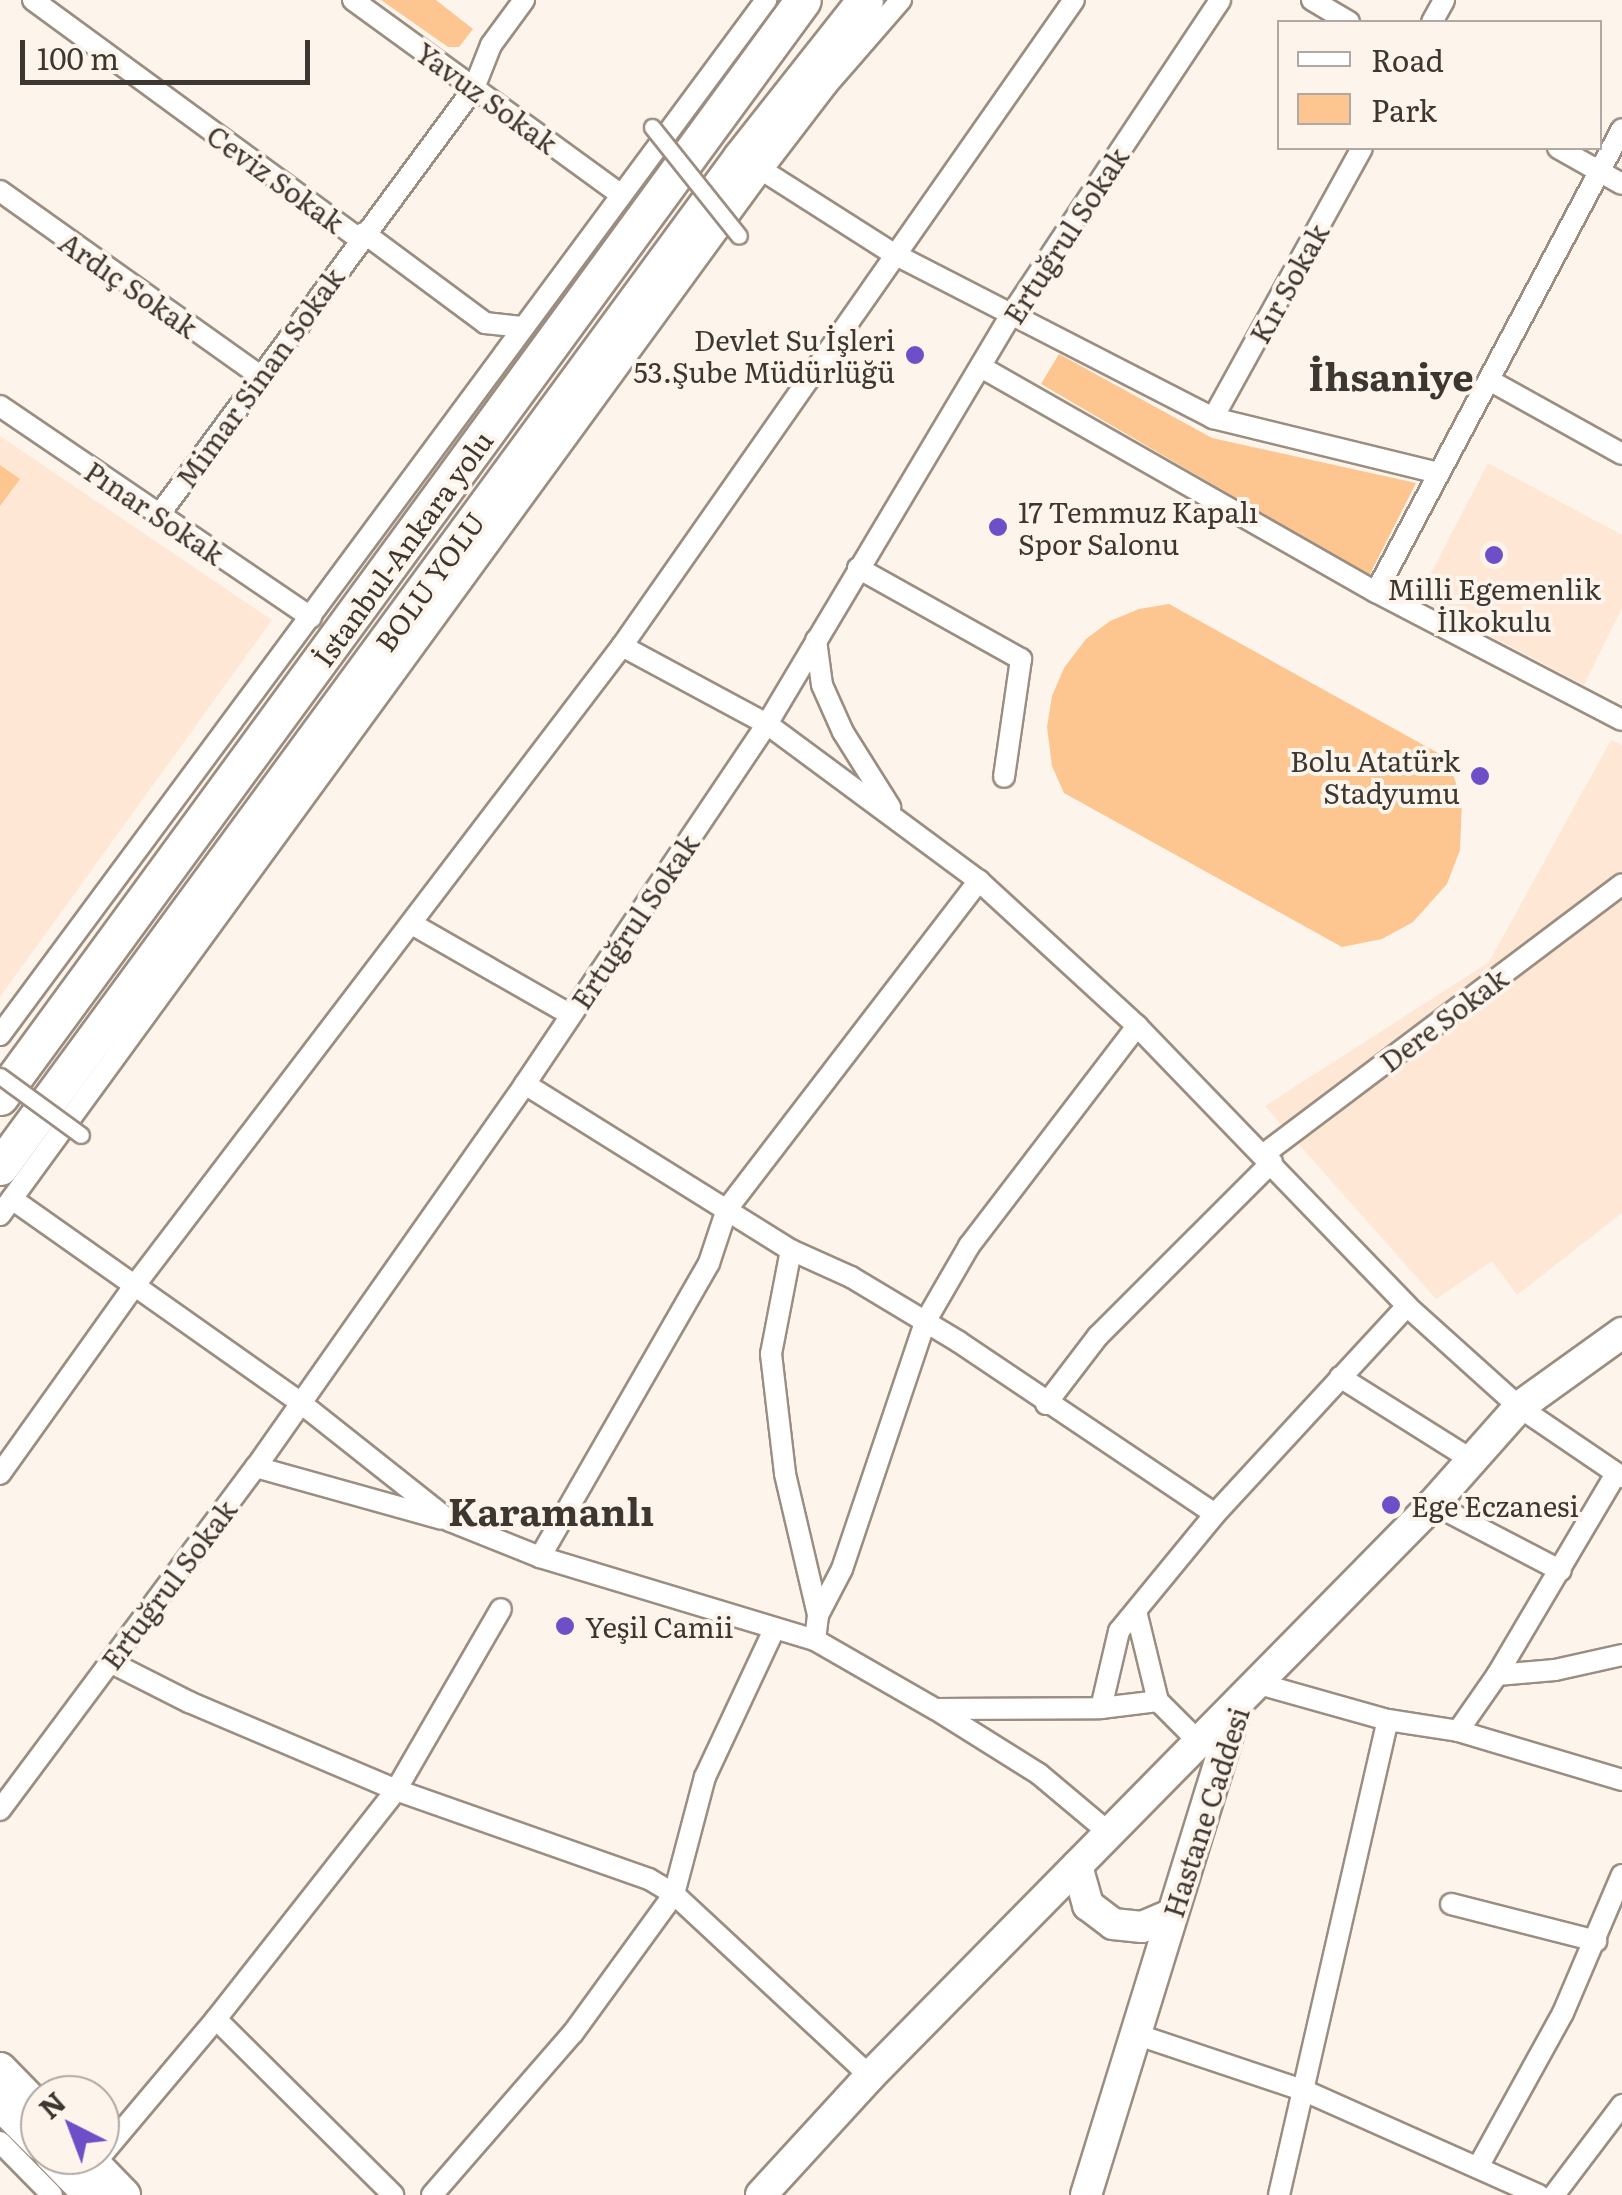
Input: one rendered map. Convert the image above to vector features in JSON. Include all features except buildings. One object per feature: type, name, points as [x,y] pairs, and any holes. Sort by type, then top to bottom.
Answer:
[{"type":"highway","name":"İstanbul-Ankara yolu","points":[[0,1097],[803,0]]},
{"type":"highway","name":"BOLU YOLU","points":[[4,1194],[741,157],[865,0]]},
{"type":"main road","name":"Hastane Caddesi","points":[[1086,2195],[1170,1915],[1213,1781],[1247,1692],[1433,1504],[1519,1407],[1622,1333]]},
{"type":"main road","points":[[762,2195],[870,2076],[1247,1692]]},
{"type":"main road","points":[[1198,1741],[1210,1755],[1213,1781]]},
{"type":"main road","points":[[1077,1866],[1088,1904],[1113,1924],[1142,1927],[1170,1915]]},
{"type":"main road","points":[[0,2069],[20,2090]]},
{"type":"main road","points":[[0,2104],[20,2124]]},
{"type":"main road","points":[[96,2175],[124,2195]]},
{"type":"street","name":"Ceviz Sokak","points":[[34,0],[485,323],[524,328]]},
{"type":"street","name":"Yavuz Sokak","points":[[354,0],[621,194]]},
{"type":"street","name":"Mimar Sinan Sokak","points":[[158,514],[474,88],[491,44],[524,0]]},
{"type":"street","points":[[0,1036],[766,0]]},
{"type":"street","points":[[450,1521],[301,1403],[4,1194],[762,170],[901,0]]},
{"type":"street","points":[[0,1474],[135,1285],[622,646],[1074,0]]},
{"type":"street","name":"Ertuğrul Sokak","points":[[0,1810],[256,1466],[525,1084],[767,724],[1011,315],[1220,0]]},
{"type":"street","points":[[1312,0],[1345,20]]},
{"type":"street","points":[[652,127],[739,236]]},
{"type":"street","points":[[1376,592],[1622,129]]},
{"type":"street","name":"Kır Sokak","points":[[1213,418],[1361,150]]},
{"type":"street","points":[[1562,150],[1622,184]]},
{"type":"street","points":[[762,170],[894,254],[1213,418],[1438,473]]},
{"type":"street","name":"Ardıç Sokak","points":[[0,191],[260,376]]},
{"type":"street","points":[[981,367],[1376,592],[1622,720]]},
{"type":"street","points":[[1489,380],[1622,454]]},
{"type":"street","name":"Pınar Sokak","points":[[0,406],[311,617]]},
{"type":"street","points":[[858,568],[1021,659],[1004,777]]},
{"type":"street","points":[[816,640],[822,685],[843,732],[896,817]]},
{"type":"street","points":[[622,646],[767,724],[979,881],[1136,1026],[1268,1158],[1407,1306],[1519,1407],[1619,1476],[1497,1676],[1458,1731]]},
{"type":"street","points":[[540,1556],[709,1263],[727,1210],[979,881]]},
{"type":"street","name":"Dere Sokak","points":[[1046,1404],[1098,1336],[1268,1158],[1622,884]]},
{"type":"street","points":[[412,924],[571,1015]]},
{"type":"street","points":[[818,1615],[842,1569],[925,1322],[970,1246],[1136,1026]]},
{"type":"street","points":[[0,1076],[81,1135]]},
{"type":"street","points":[[525,1084],[792,1250],[852,1277],[925,1322],[1215,1514]]},
{"type":"street","points":[[792,1250],[771,1354],[786,1474],[818,1615],[816,1640]]},
{"type":"street","points":[[1101,1708],[1119,1631],[1215,1514],[1407,1306]]},
{"type":"street","points":[[1340,1377],[1470,1458]]},
{"type":"street","points":[[256,1466],[450,1521],[540,1556],[816,1640],[1038,1774],[1108,1832]]},
{"type":"street","points":[[1433,1504],[1561,1572]]},
{"type":"street","points":[[120,2135],[396,1790],[501,1609]]},
{"type":"street","points":[[1136,1611],[1158,1702],[1198,1741]]},
{"type":"street","points":[[432,2195],[573,2033],[674,1894],[705,1777],[774,1630]]},
{"type":"street","points":[[1497,1676],[1555,1670],[1622,1655]]},
{"type":"street","points":[[110,1662],[190,1702],[396,1790],[649,1879],[674,1894],[870,2076]]},
{"type":"street","points":[[1247,1692],[1458,1731],[1622,1780]]},
{"type":"street","points":[[936,1709],[1101,1708],[1158,1702]]},
{"type":"street","points":[[1279,2195],[1388,1720]]},
{"type":"street","points":[[1478,2167],[1564,2013],[1596,1941],[1614,1921],[1622,1875]]},
{"type":"street","points":[[1451,1904],[1596,1941]]},
{"type":"street","points":[[216,2019],[393,2195]]},
{"type":"street","points":[[1135,2034],[1305,2091],[1539,2195]]},
{"type":"street","points":[[1554,2195],[1622,2105]]},
{"type":"street","points":[[0,2142],[52,2195]]},
{"type":"shaded area","points":[[0,436],[272,620],[0,997]]},
{"type":"shaded area","points":[[1488,463],[1622,535],[1622,608],[1584,685],[1418,598]]},
{"type":"shaded area","points":[[1611,740],[1622,745],[1622,1213],[1517,1295],[1492,1261],[1436,1299],[1265,1106],[1489,962]]},
{"type":"green space","points":[[381,0],[436,0],[473,29],[459,47],[448,47]]},
{"type":"green space","points":[[1059,354],[1212,438],[1416,483],[1369,576],[1041,384]]},
{"type":"green space","points":[[0,465],[20,479],[0,506]]},
{"type":"green space","points":[[1169,604],[1447,758],[1462,800],[1460,850],[1447,884],[1413,922],[1382,939],[1342,947],[1064,793],[1052,766],[1047,727],[1052,696],[1064,668],[1086,639],[1110,621],[1139,609]]},
{"type":"place","name":"Devlet Su İşleri 53.Şube Müdürlüğü","points":[[915,355]]},
{"type":"place","name":"17 Temmuz Kapalı Spor Salonu","points":[[998,527]]},
{"type":"place","name":"Milli Egemenlik İlkokulu","points":[[1494,555]]},
{"type":"place","name":"Bolu Atatürk Stadyumu","points":[[1480,776]]},
{"type":"place","name":"Ege Eczanesi","points":[[1391,1505]]},
{"type":"place","name":"Yeşil Camii","points":[[565,1626]]},
{"type":"district","name":"İhsaniye","points":[[1391,375]]},
{"type":"district","name":"Karamanlı","points":[[551,1510]]}]
